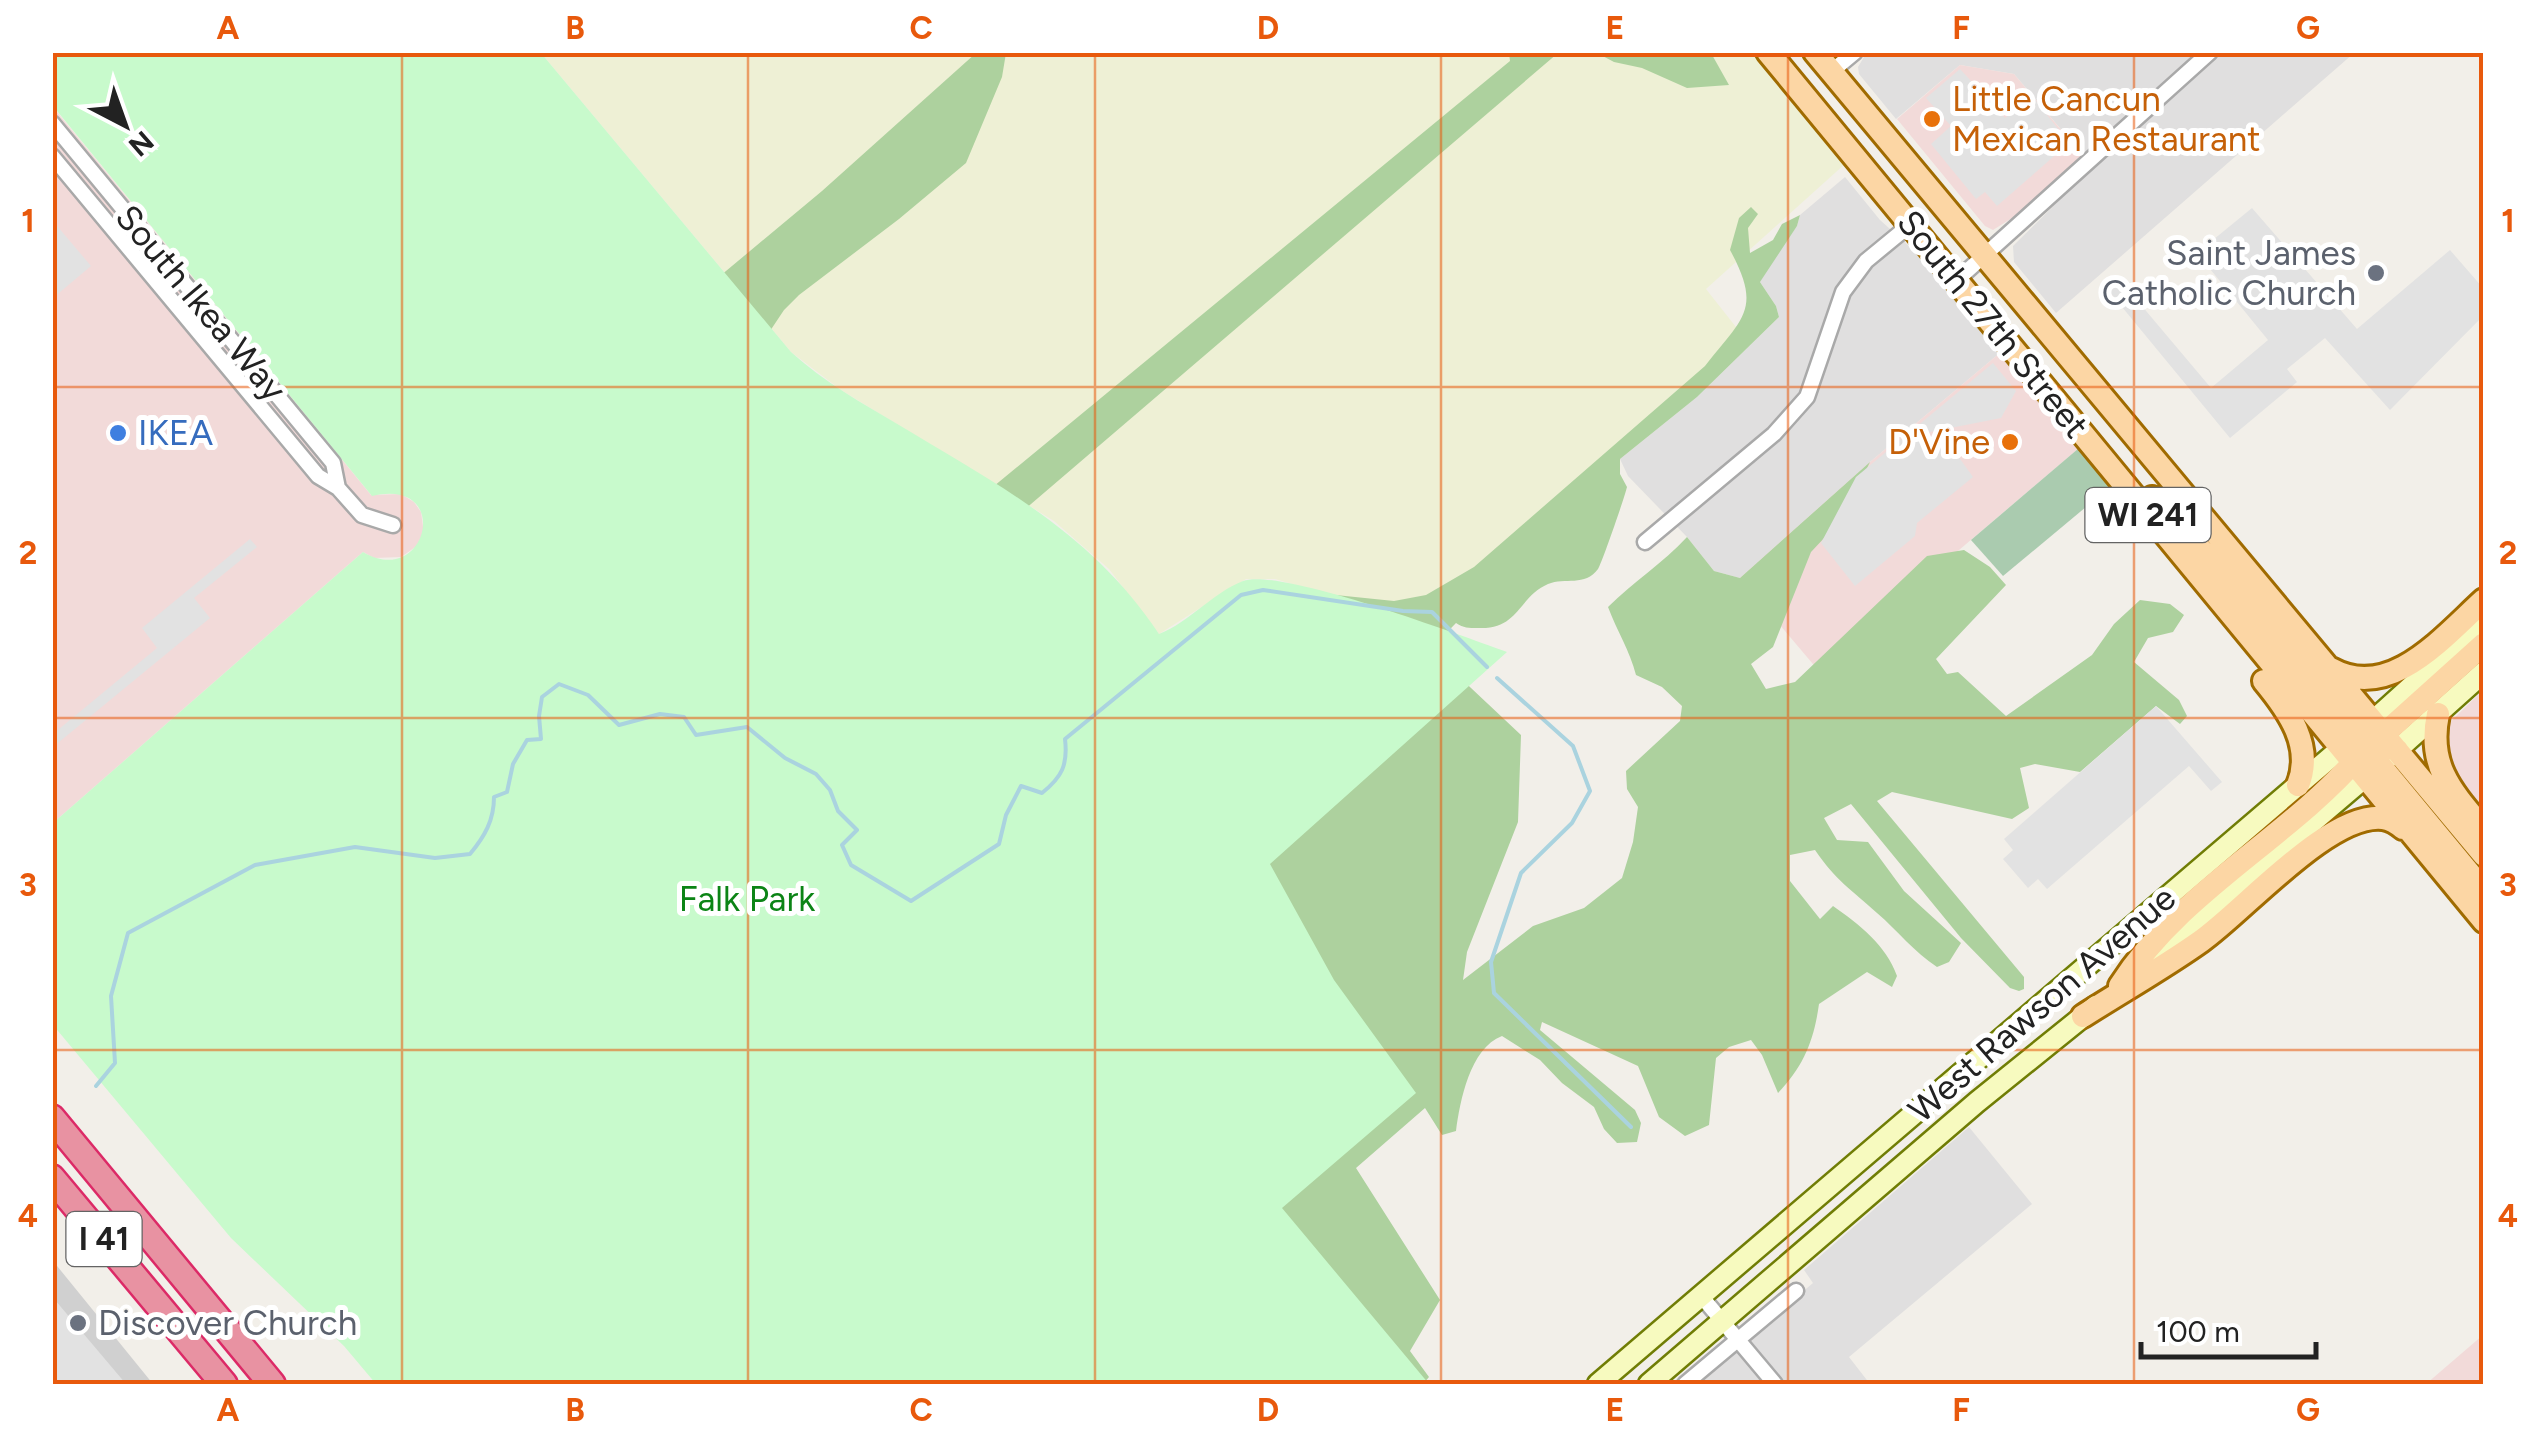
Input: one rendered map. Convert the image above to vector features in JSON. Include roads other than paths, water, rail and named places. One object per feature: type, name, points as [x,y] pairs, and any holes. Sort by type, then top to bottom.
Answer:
[{"type":"highway","name":"I 41","points":[[52,1118],[272,1384]]},
{"type":"highway","name":"I 41","points":[[52,1178],[224,1384]]},
{"type":"highway","points":[[152,1240],[290,1384]]},
{"type":"highway","points":[[156,1302],[214,1384]]},
{"type":"main road","name":"South 27th Street","points":[[1768,52],[2157,526],[2369,749],[2484,855]]},
{"type":"main road","name":"South 27th Street","points":[[1815,52],[2330,668],[2406,829],[2484,922]]},
{"type":"main road","points":[[2094,446],[2130,475],[2236,588],[2484,891]]},
{"type":"main road","points":[[2157,526],[2210,614],[2294,724],[2304,757],[2298,785]]},
{"type":"main road","points":[[2330,668],[2362,680],[2400,669],[2430,649],[2484,600]]},
{"type":"main road","name":"West Rawson Avenue","points":[[2369,749],[2484,620]]},
{"type":"main road","points":[[2120,986],[2136,960],[2192,902],[2484,644]]},
{"type":"main road","name":"West Rawson Avenue","points":[[1598,1384],[2298,785],[2438,714],[2484,672]]},
{"type":"main road","points":[[2438,714],[2433,742],[2440,770],[2484,830]]},
{"type":"main road","points":[[2084,1016],[2204,940],[2334,832],[2371,818],[2390,819],[2406,829]]},
{"type":"main road","name":"West Rawson Avenue","points":[[1649,1384],[1976,1102],[2120,986]]},
{"type":"main road","points":[[1957,1078],[1976,1102]]},
{"type":"street","points":[[1831,72],[1855,52]]},
{"type":"street","points":[[1957,280],[2210,52]]},
{"type":"street","name":"South Ikea Way","points":[[52,123],[334,463],[338,488]]},
{"type":"street","name":"South Ikea Way","points":[[52,156],[318,476],[338,488],[362,516],[392,525]]},
{"type":"street","points":[[1645,542],[1793,415],[1816,378],[1843,292],[1866,262],[1911,224]]},
{"type":"street","points":[[1684,1384],[1796,1290]]},
{"type":"street","points":[[1702,1296],[1775,1384]]},
{"type":"waterway","points":[[96,1086],[115,1063],[111,996],[128,933],[255,865],[355,847],[435,858],[470,854],[488,827],[494,797],[507,792],[513,764],[527,740],[541,739],[542,697],[559,684],[588,695],[619,725],[660,714],[684,717],[696,735],[747,727],[785,758],[816,774],[830,790],[838,811],[857,830],[842,845],[851,865],[911,901],[999,844],[1006,815],[1021,786],[1042,793],[1059,776],[1065,739],[1241,595],[1263,590],[1432,612],[1487,667]]},
{"type":"waterway","points":[[1497,678],[1573,746],[1590,791],[1572,823],[1521,873],[1491,962],[1494,993],[1631,1127]]},
{"type":"place","name":"Little Cancun Mexican Restaurant","points":[[1932,119]]},
{"type":"place","name":"Saint James Catholic Church","points":[[2376,273]]},
{"type":"place","name":"IKEA","points":[[118,433]]},
{"type":"place","name":"D'Vine","points":[[2010,442]]},
{"type":"place","name":"Discover Church","points":[[78,1323]]},
{"type":"park label","name":"Falk Park","points":[[747,899]]}]
